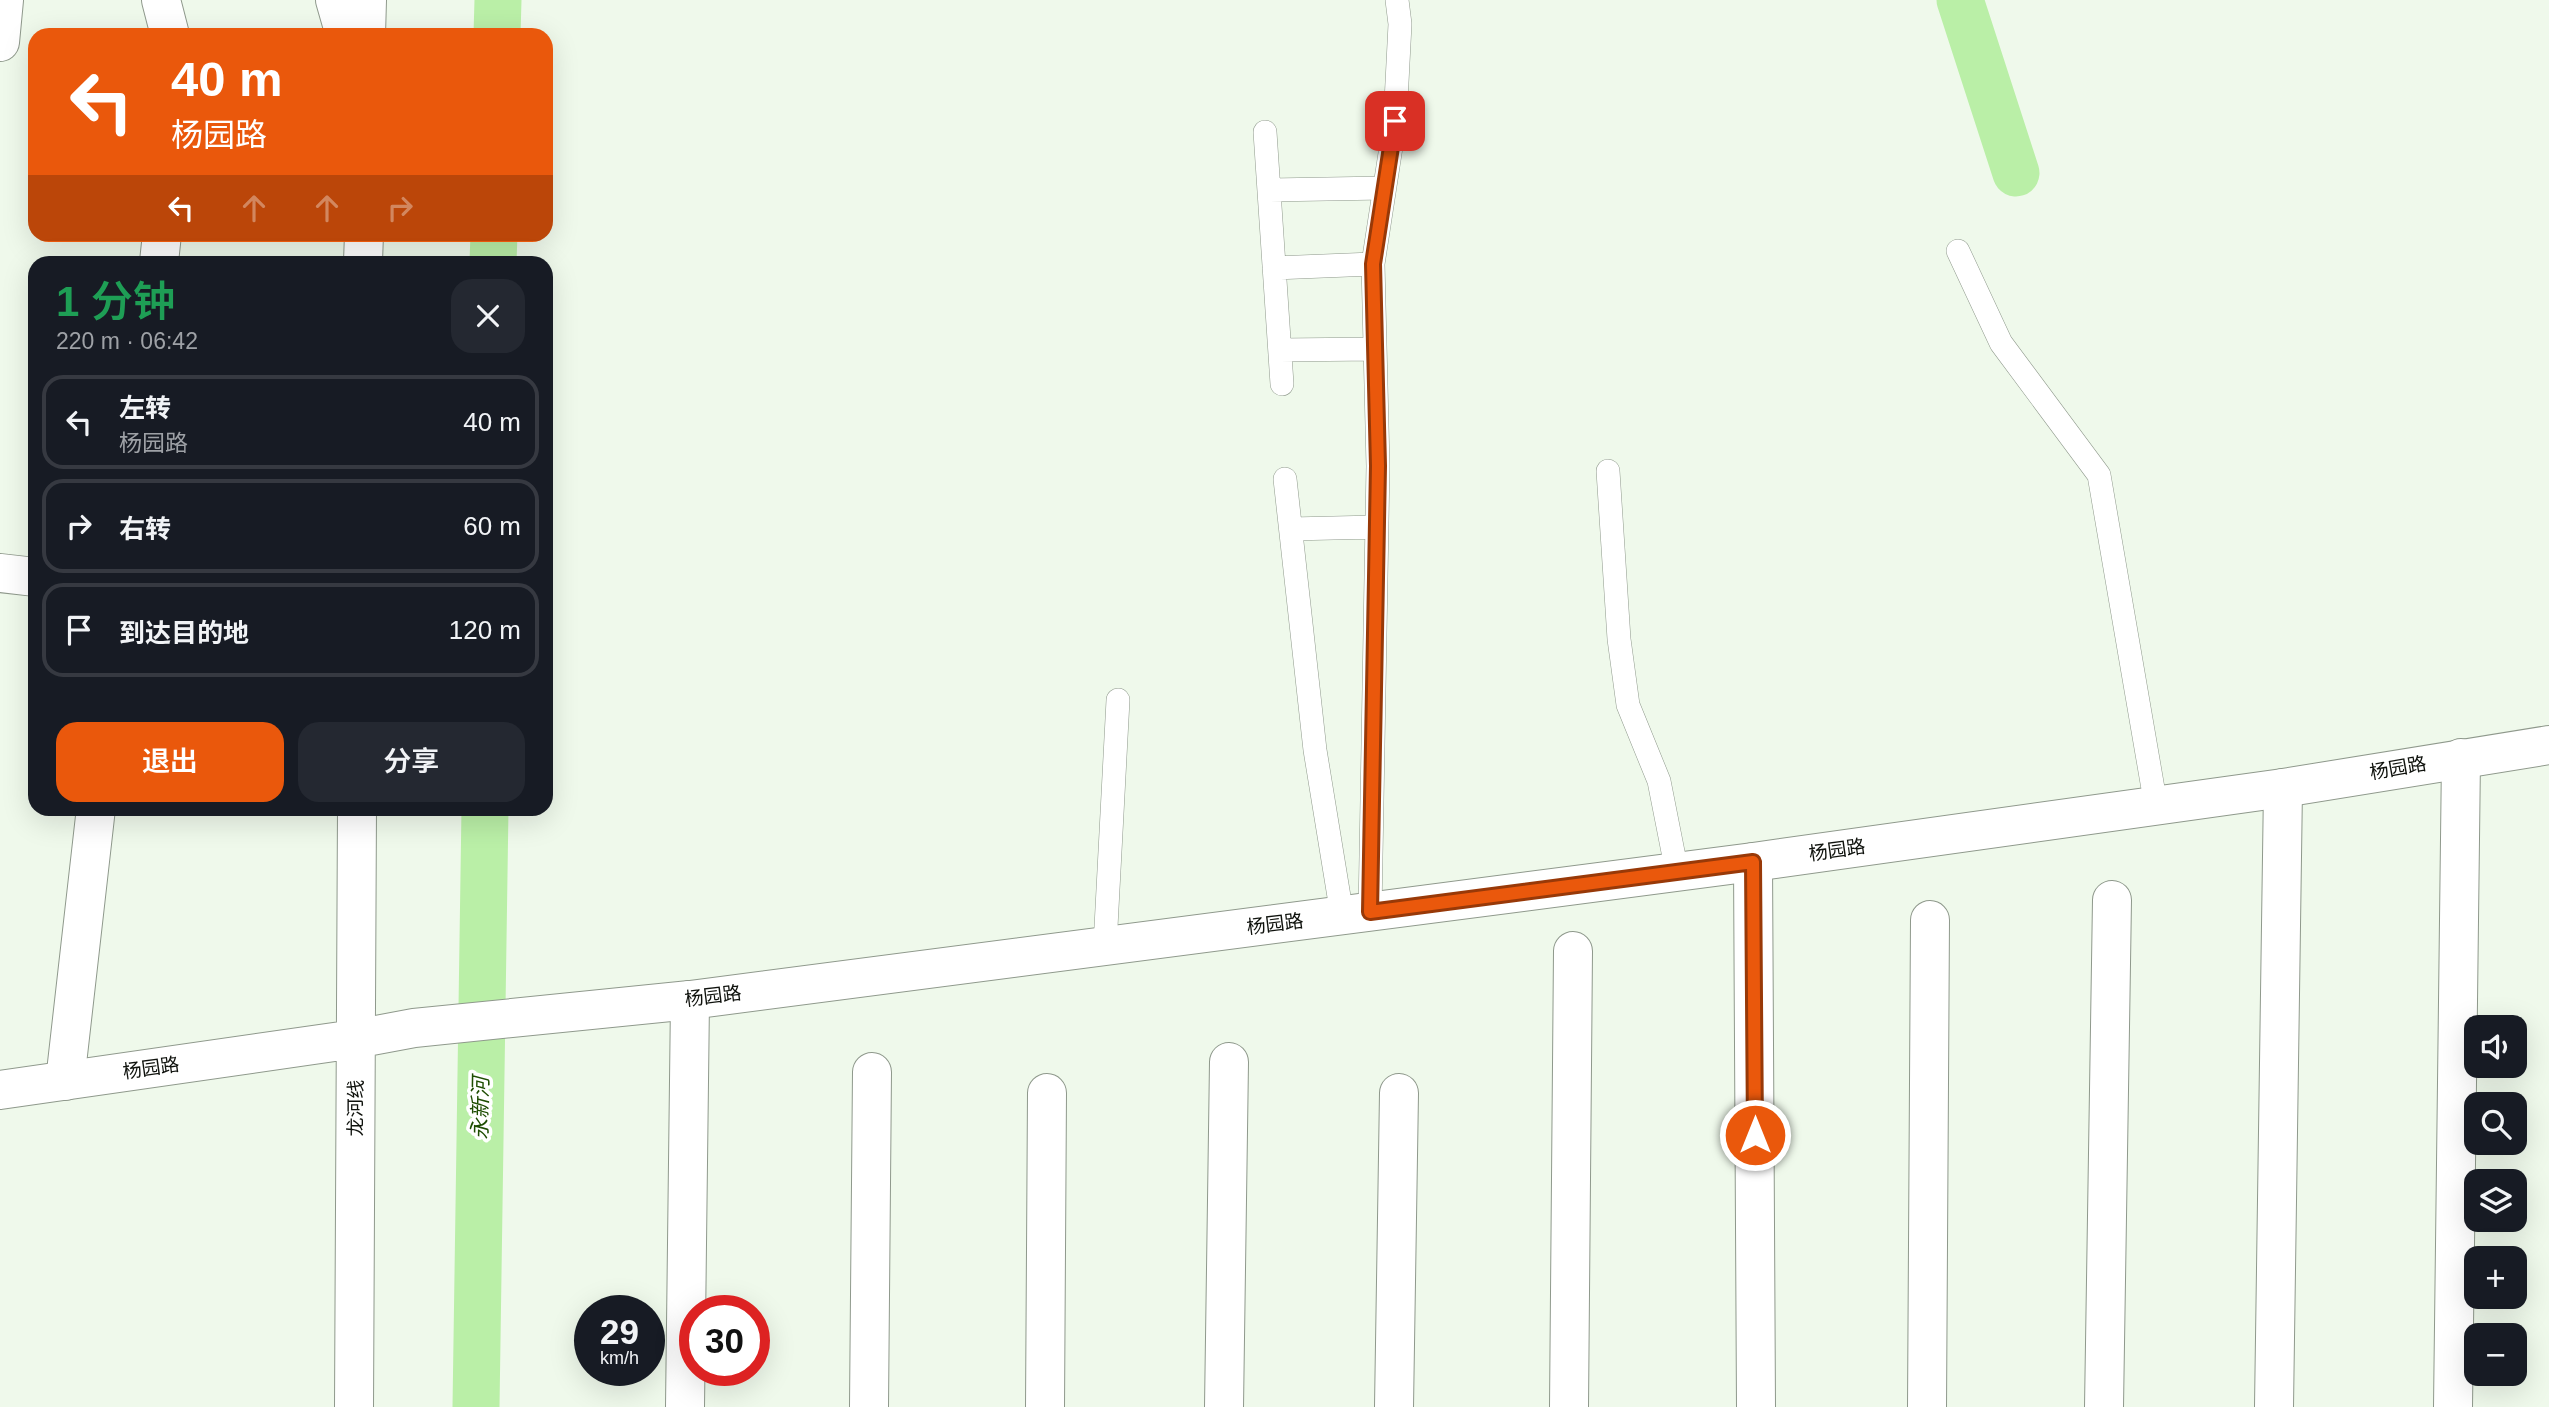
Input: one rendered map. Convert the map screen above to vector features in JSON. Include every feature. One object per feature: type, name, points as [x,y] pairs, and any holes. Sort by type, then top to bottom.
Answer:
[{"type":"street","points":[[0,42],[4,0]]},
{"type":"street","points":[[161,0],[168,28]]},
{"type":"street","points":[[335,0],[343,28]]},
{"type":"street","points":[[366,28],[367,0]]},
{"type":"street","points":[[0,573],[28,576]]},
{"type":"street","name":"杨园路","points":[[0,1090],[355,1039],[414,1028],[690,999],[1753,862],[2283,788],[2549,745]]},
{"type":"street","points":[[2453,1407],[2461,758]]},
{"type":"street","points":[[2274,1407],[2283,788]]},
{"type":"street","points":[[65,1081],[95,816]]},
{"type":"street","name":"龙河线","points":[[354,1407],[357,816]]},
{"type":"street","points":[[1753,862],[1756,1407]]},
{"type":"street","points":[[2104,1407],[2112,900]]},
{"type":"street","points":[[1927,1407],[1930,920]]},
{"type":"street","points":[[1569,1407],[1573,951]]},
{"type":"street","points":[[685,1407],[690,999]]},
{"type":"street","points":[[1224,1407],[1229,1062]]},
{"type":"street","points":[[869,1407],[872,1072]]},
{"type":"street","points":[[1045,1407],[1047,1093]]},
{"type":"street","points":[[1394,1407],[1399,1093]]},
{"type":"lane","points":[[1356,914],[1376,527],[1373,264],[1395,121],[1400,24],[1397,0]]},
{"type":"lane","points":[[1265,132],[1282,384]]},
{"type":"lane","points":[[1269,190],[1384,188]]},
{"type":"lane","points":[[1958,251],[2001,343],[2099,475],[2156,806]]},
{"type":"lane","points":[[1274,268],[1373,264]]},
{"type":"lane","points":[[1280,350],[1375,349]]},
{"type":"lane","points":[[1608,471],[1619,639],[1628,705],[1659,781],[1677,872]]},
{"type":"lane","points":[[1285,479],[1315,750],[1356,914]]},
{"type":"lane","points":[[1291,529],[1376,527]]},
{"type":"lane","points":[[1105,946],[1118,700]]},
{"type":"waterway","name":"永新河","points":[[497,28],[498,0]]},
{"type":"waterway","points":[[1960,0],[2016,173]]},
{"type":"waterway","name":"永新河","points":[[493,256],[494,242]]},
{"type":"waterway","name":"永新河","points":[[476,1407],[485,816]]},
{"type":"route","points":[[1395,121],[1373,264],[1378,466],[1370,912],[1753,862],[1755,1135]]}]
